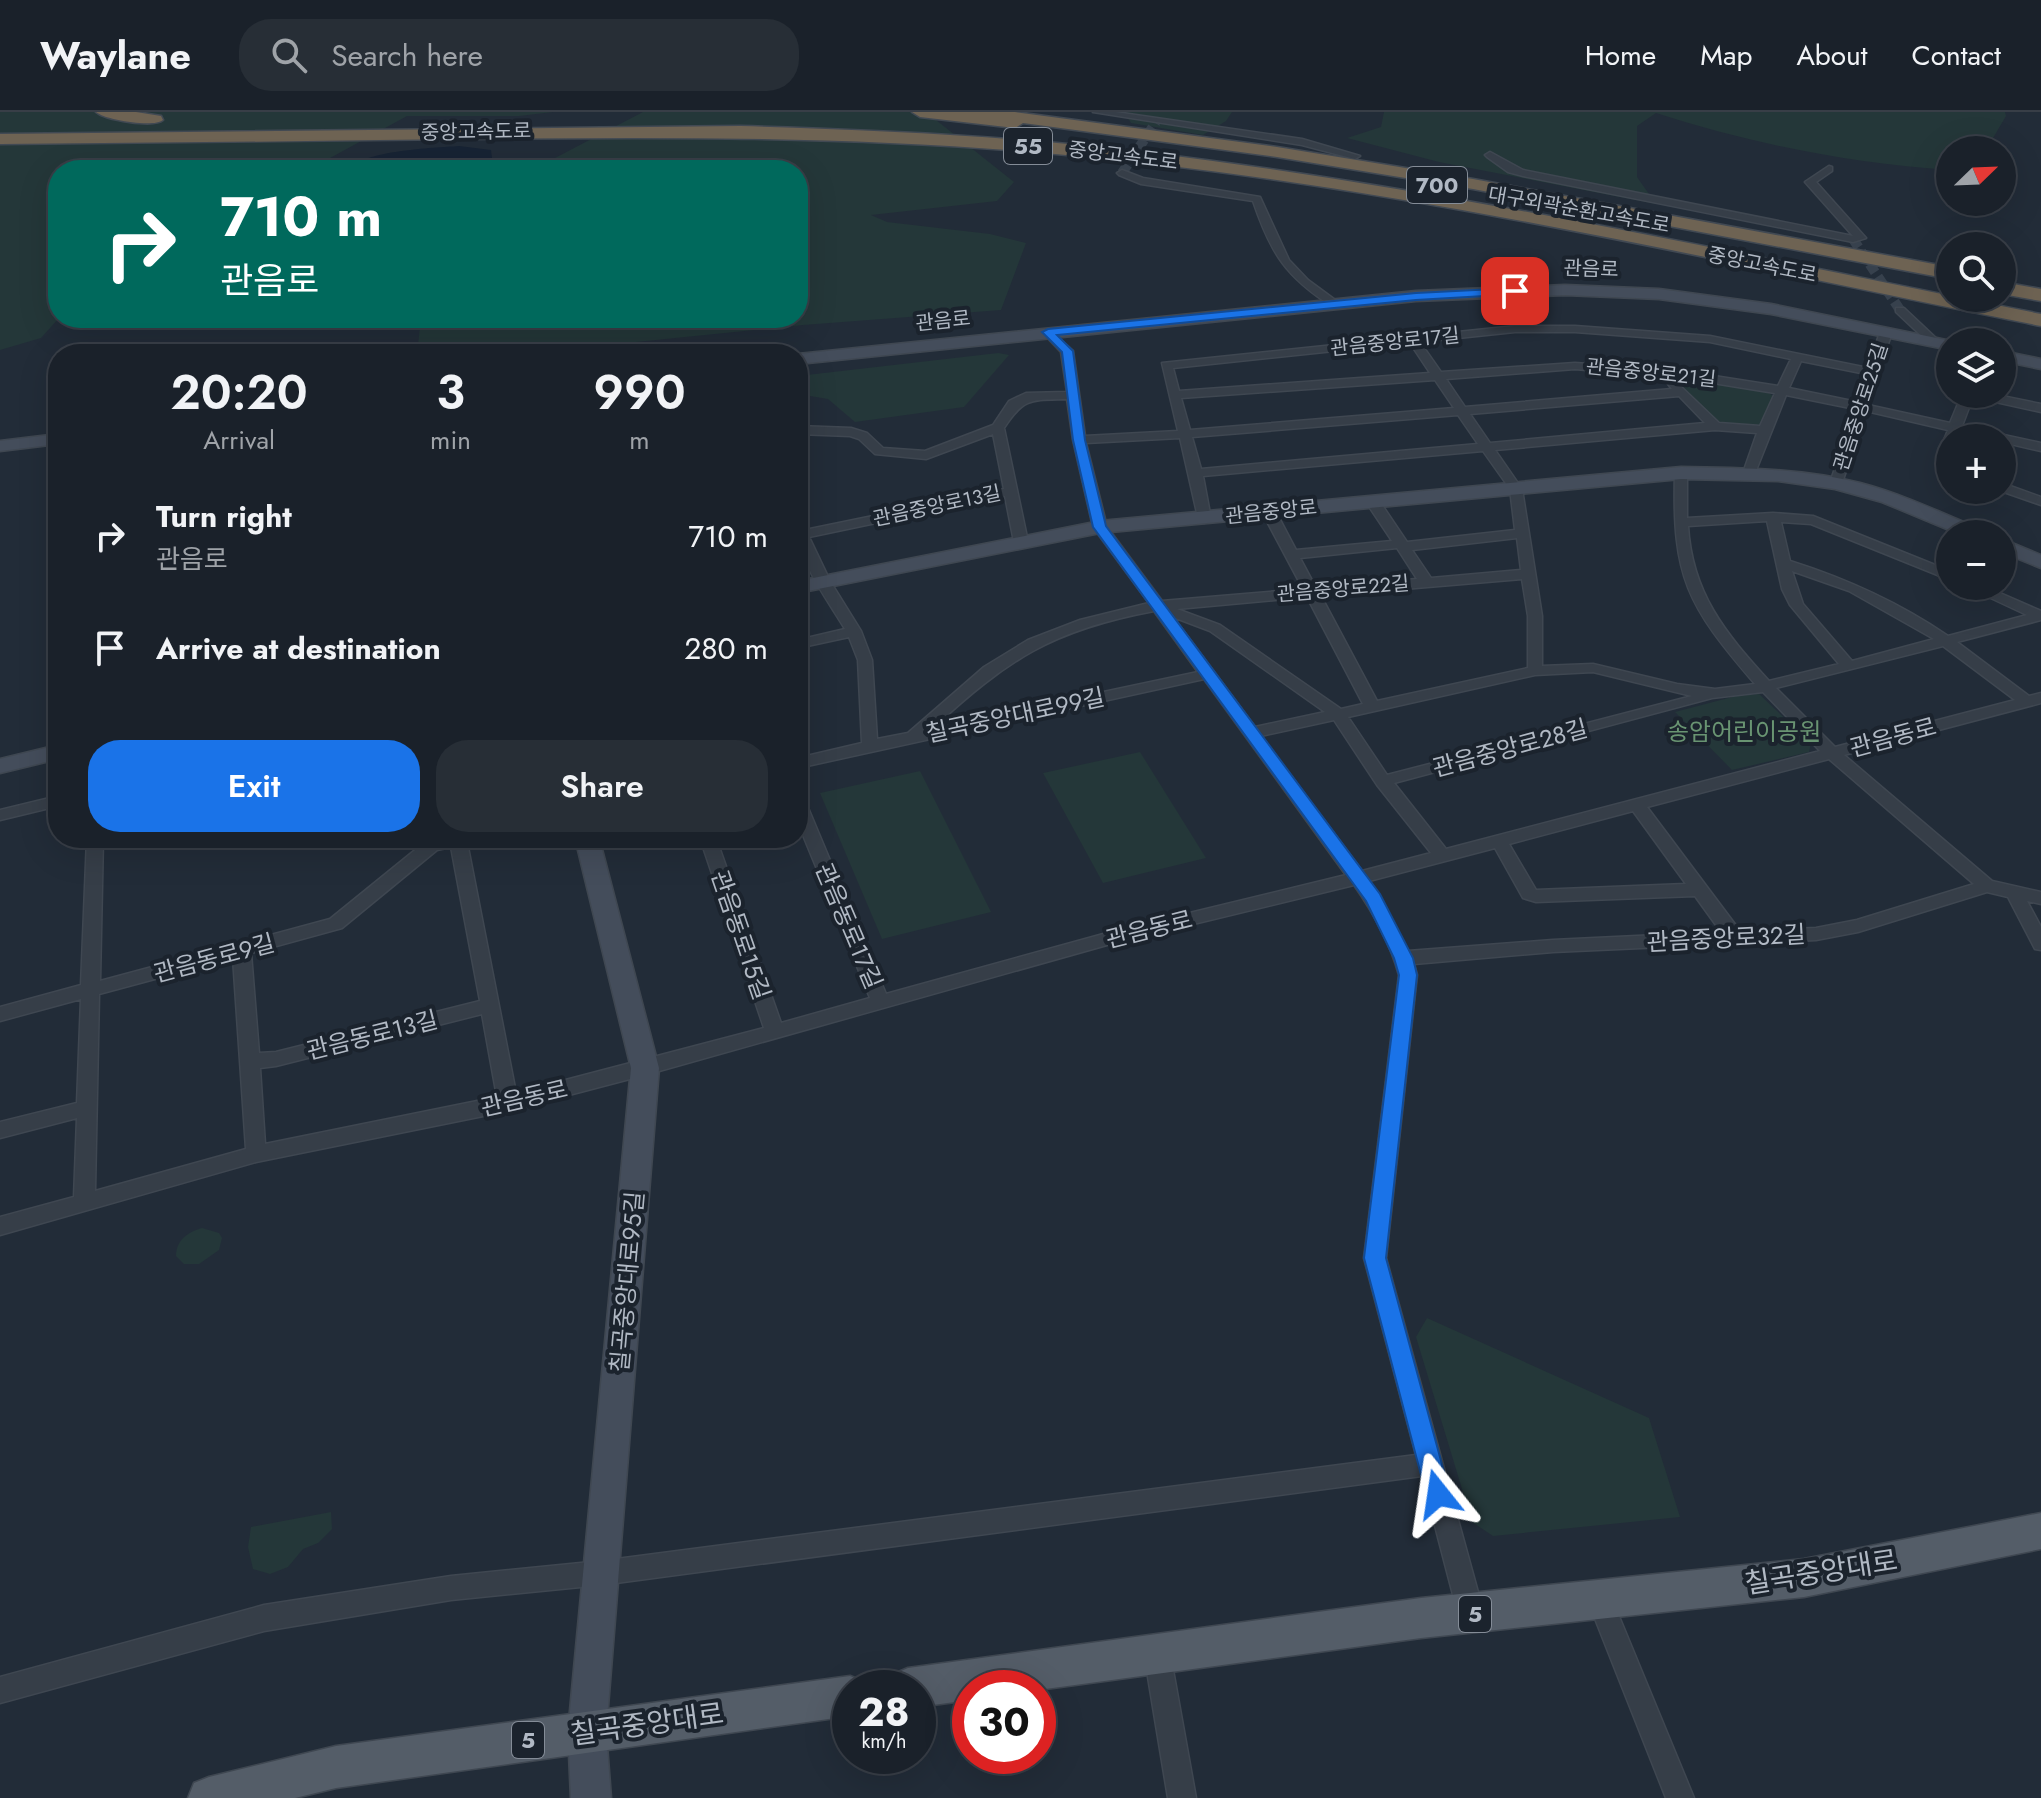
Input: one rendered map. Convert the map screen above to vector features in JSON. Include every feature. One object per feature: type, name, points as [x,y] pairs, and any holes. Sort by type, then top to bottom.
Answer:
[{"type":"highway","points":[[104,112],[188,124],[335,128]]},
{"type":"highway","name":"대구외곽순환고속도로","points":[[920,112],[1160,142],[1406,180],[1936,274]]},
{"type":"highway","name":"대구외곽순환고속도로","points":[[977,112],[1431,177],[1936,273]]},
{"type":"highway","name":"중앙고속도로","points":[[0,138],[335,128],[741,126],[1041,141],[1362,183],[1936,292]]},
{"type":"highway","name":"중앙고속도로","points":[[0,138],[740,131],[855,134],[1018,145],[1150,159],[1342,186],[2041,320]]},
{"type":"highway","points":[[2016,288],[2041,292]]},
{"type":"highway","points":[[2016,307],[2041,312]]},
{"type":"main road","name":"관음로","points":[[808,358],[1416,296],[1550,290],[1659,294],[1771,309],[1936,343]]},
{"type":"main road","points":[[2016,359],[2041,364]]},
{"type":"main road","points":[[0,446],[48,440]]},
{"type":"main road","name":"관음중앙로","points":[[808,585],[1100,527],[1681,473],[1749,473],[1836,483],[1893,500],[1941,520]]},
{"type":"main road","points":[[2016,551],[2041,562]]},
{"type":"main road","points":[[0,766],[48,754]]},
{"type":"main road","name":"칠곡중앙대로95길","points":[[590,848],[645,1068],[587,1732],[591,1798]]},
{"type":"main road","name":"칠곡중앙대로","points":[[936,1684],[1471,1614],[1804,1578],[2041,1531]]},
{"type":"main road","name":"칠곡중앙대로","points":[[209,1798],[336,1767],[832,1698]]},
{"type":"street","points":[[1097,112],[1302,142],[1355,156]]},
{"type":"street","points":[[1144,112],[1156,122]]},
{"type":"street","points":[[1490,155],[1511,170],[1523,173],[1672,205],[1861,238],[1810,182],[1829,169]]},
{"type":"street","points":[[1122,173],[1141,181],[1257,199],[1271,240],[1285,266],[1311,289],[1337,305]]},
{"type":"street","points":[[1900,310],[1936,339]]},
{"type":"street","name":"관음중앙로17길","points":[[1204,519],[1196,473],[1166,365],[1515,329],[1575,329],[1710,339],[1871,372]]},
{"type":"street","points":[[1048,332],[1067,351],[1079,440],[1100,527],[1373,899],[1403,958],[1408,975],[1375,1258],[1471,1614]]},
{"type":"street","name":"관음중앙로25길","points":[[1836,483],[1886,332]]},
{"type":"street","points":[[1413,340],[1516,489],[1535,616],[1535,671]]},
{"type":"street","points":[[1749,473],[1764,430],[1798,356]]},
{"type":"street","name":"관음중앙로21길","points":[[1440,376],[1575,366],[1661,371],[1781,391],[1936,424]]},
{"type":"street","points":[[1661,371],[1715,426]]},
{"type":"street","name":"관음중앙로17길","points":[[1174,395],[1440,376]]},
{"type":"street","name":"관음중앙로21길","points":[[1463,410],[1682,392]]},
{"type":"street","points":[[808,430],[851,432],[863,436],[879,451],[926,455],[998,428],[1013,404],[1030,396],[1073,395]]},
{"type":"street","points":[[2016,403],[2041,408]]},
{"type":"street","points":[[1079,440],[1463,410]]},
{"type":"street","name":"관음중앙로21길","points":[[1488,447],[1715,426],[1764,430]]},
{"type":"street","name":"관음중앙로13길","points":[[808,531],[1011,491],[998,428]]},
{"type":"street","name":"관음중앙로21길","points":[[2016,441],[2041,447]]},
{"type":"street","points":[[1196,473],[1488,447]]},
{"type":"street","points":[[1681,473],[1681,522],[1686,564],[1696,595],[1763,687],[1987,886],[2041,898]]},
{"type":"street","points":[[1011,491],[1021,542]]},
{"type":"street","points":[[2016,492],[2041,501]]},
{"type":"street","points":[[1373,502],[1426,582]]},
{"type":"street","name":"관음중앙로22길","points":[[1269,512],[1311,591]]},
{"type":"street","points":[[1681,522],[1773,517],[1813,520],[1936,570]]},
{"type":"street","points":[[1773,517],[1789,589],[1797,605],[1849,666]]},
{"type":"street","points":[[1292,555],[1523,533]]},
{"type":"street","name":"관음중앙로13길","points":[[808,551],[823,581]]},
{"type":"street","points":[[1784,564],[1830,577],[1912,616],[2034,700]]},
{"type":"street","name":"관음중앙로22길","points":[[1157,606],[1529,574]]},
{"type":"street","points":[[823,581],[854,631],[865,660],[870,746]]},
{"type":"street","points":[[1311,591],[1372,706]]},
{"type":"street","name":"관음중앙로28길","points":[[2004,600],[2041,616]]},
{"type":"street","points":[[1157,606],[1215,628],[1338,714],[1383,781],[1442,855]]},
{"type":"street","name":"칠곡중앙대로99길","points":[[912,738],[991,669],[1017,652],[1098,617],[1157,606]]},
{"type":"street","name":"관음중앙로28길","points":[[1383,781],[1715,694],[1763,687],[2041,616]]},
{"type":"street","points":[[808,642],[854,631]]},
{"type":"street","name":"관음중앙로28길","points":[[1252,733],[1535,671],[1593,668],[1677,689],[1715,694]]},
{"type":"street","name":"칠곡중앙대로99길","points":[[912,738],[1208,674]]},
{"type":"street","name":"관음동로","points":[[0,1226],[256,1154],[508,1103],[645,1068],[1107,939],[1358,878],[2034,700]]},
{"type":"street","points":[[808,761],[912,738]]},
{"type":"street","points":[[0,815],[48,803]]},
{"type":"street","points":[[1636,804],[1736,939]]},
{"type":"street","name":"관음동로17길","points":[[808,827],[881,1003]]},
{"type":"street","points":[[1499,840],[1529,894],[1536,896],[1699,890]]},
{"type":"street","points":[[84,1201],[90,991],[100,848]]},
{"type":"street","name":"관음동로9길","points":[[0,1014],[336,924],[429,848]]},
{"type":"street","points":[[462,848],[508,1103]]},
{"type":"street","name":"관음동로15길","points":[[711,848],[775,1032]]},
{"type":"street","name":"관음중앙로32길","points":[[1403,958],[1553,946],[1816,934],[1858,926],[1987,886]]},
{"type":"street","points":[[2015,894],[2041,944]]},
{"type":"street","points":[[242,951],[256,1154]]},
{"type":"street","name":"관음동로13길","points":[[251,1061],[276,1059],[491,1005]]},
{"type":"street","points":[[0,1130],[87,1108]]},
{"type":"street","points":[[0,1690],[264,1618],[451,1588],[601,1573],[1430,1464]]},
{"type":"street","points":[[1600,1601],[1680,1798]]},
{"type":"street","points":[[1157,1653],[1182,1798]]},
{"type":"green space","points":[[0,112],[553,112],[519,116],[407,116],[326,160],[48,160],[50,328],[41,338],[0,350]]},
{"type":"green space","points":[[643,112],[926,112],[1014,182],[997,201],[871,215],[887,222],[990,234],[1026,243],[1001,310],[808,325],[808,160],[551,160]]},
{"type":"green space","points":[[1124,112],[1232,112],[1226,121],[1203,135],[1131,123]]},
{"type":"green space","points":[[1384,112],[2005,112],[2006,116],[1994,136],[1936,136],[1936,169],[1802,150],[1728,134],[1656,113],[1637,126],[1637,177],[1656,204],[1439,162],[1347,138],[1381,127]]},
{"type":"green space","points":[[420,328],[774,328],[616,344],[418,344]]},
{"type":"green space","points":[[998,353],[1009,355],[964,407],[855,422],[828,399],[808,396],[808,375]]},
{"type":"green space","points":[[1684,375],[1765,390],[1773,396],[1763,424],[1752,426],[1714,421],[1676,379]]},
{"type":"green space","name":"송암어린이공원","points":[[1759,694],[1811,743],[1809,752],[1732,770],[1675,712],[1736,696]]},
{"type":"green space","points":[[1140,752],[1206,858],[1103,883],[1043,773]]},
{"type":"green space","points":[[920,771],[991,912],[882,939],[820,793]]},
{"type":"green space","points":[[202,1228],[219,1233],[222,1238],[219,1250],[199,1264],[184,1264],[176,1256],[178,1245],[188,1234]]},
{"type":"green space","points":[[1427,1318],[1649,1418],[1680,1517],[1493,1536],[1472,1522],[1416,1337]]},
{"type":"green space","points":[[331,1512],[332,1529],[318,1543],[303,1549],[288,1567],[270,1574],[253,1569],[248,1547],[251,1527]]},
{"type":"water","points":[[459,146],[491,150],[492,158],[363,160],[417,149]]},
{"type":"tunnel","points":[[1122,173],[1156,122]]},
{"type":"tunnel","points":[[1853,239],[1900,310]]},
{"type":"route","points":[[1438,1494],[1375,1258],[1408,975],[1403,958],[1373,899],[1100,527],[1079,440],[1067,351],[1048,332],[1416,296],[1515,291]]}]
